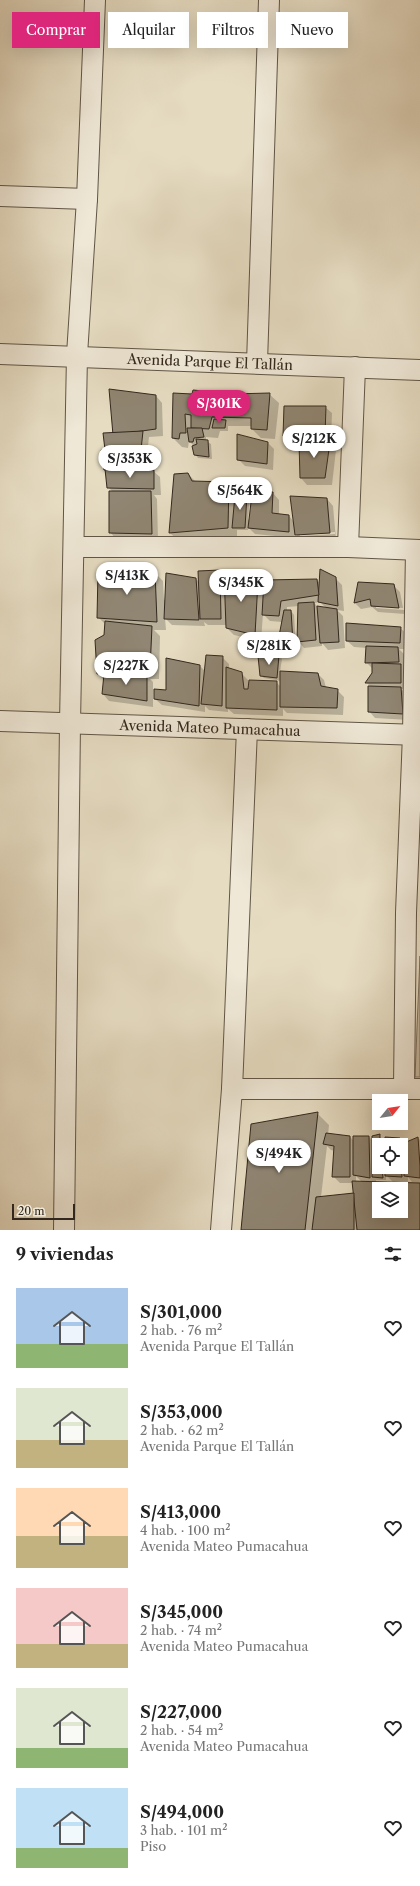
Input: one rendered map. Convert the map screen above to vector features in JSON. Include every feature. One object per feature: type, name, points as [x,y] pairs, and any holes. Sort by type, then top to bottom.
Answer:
[{"type":"street","points":[[64,1230],[70,723],[77,355],[87,199],[95,0]]},
{"type":"street","points":[[256,363],[269,0]]},
{"type":"street","points":[[0,196],[87,199]]},
{"type":"street","name":"Avenida Parque El Tallán","points":[[0,354],[77,355],[420,370]]},
{"type":"street","points":[[348,547],[355,367]]},
{"type":"street","points":[[74,548],[348,547],[418,550],[412,1088],[232,1089]]},
{"type":"street","name":"Avenida Mateo Pumacahua","points":[[0,721],[416,734]]},
{"type":"street","points":[[221,1230],[232,1089],[247,729]]},
{"type":"shaded area","points":[[420,956],[420,1077],[415,1077]]},
{"type":"building","points":[[109,389],[156,395],[156,429],[113,435]]},
{"type":"building","points":[[193,390],[232,394],[270,393],[267,430],[251,429],[251,418],[212,417],[209,429],[191,428],[191,415],[185,414],[186,433],[180,433],[179,439],[172,438],[173,393],[192,394]]},
{"type":"building","points":[[284,406],[326,406],[325,436],[283,436]]},
{"type":"building","points":[[214,419],[226,420],[225,428],[212,428]]},
{"type":"building","points":[[187,428],[202,428],[204,437],[194,438],[193,442],[189,442]]},
{"type":"building","points":[[143,431],[141,450],[105,450],[103,433]]},
{"type":"building","points":[[237,434],[268,442],[267,464],[237,460]]},
{"type":"building","points":[[196,439],[208,440],[209,457],[194,455],[192,446],[197,444]]},
{"type":"building","points":[[299,442],[330,442],[325,478],[300,478]]},
{"type":"building","points":[[101,450],[144,450],[142,468],[104,470]]},
{"type":"building","points":[[105,469],[154,470],[154,489],[107,488]]},
{"type":"building","points":[[188,473],[192,481],[229,482],[228,528],[169,533],[174,474]]},
{"type":"building","points":[[109,491],[151,491],[152,534],[109,533]]},
{"type":"building","points":[[273,492],[272,513],[289,515],[289,532],[248,528],[252,494]]},
{"type":"building","points":[[247,494],[245,528],[232,528],[235,495]]},
{"type":"building","points":[[290,496],[327,498],[330,533],[295,535]]},
{"type":"building","points":[[320,569],[336,577],[338,606],[318,602]]},
{"type":"building","points":[[220,570],[221,619],[200,619],[198,571]]},
{"type":"building","points":[[155,571],[157,622],[97,618],[98,572]]},
{"type":"building","points":[[224,571],[258,581],[255,635],[226,628]]},
{"type":"building","points":[[166,573],[196,578],[199,620],[164,619]]},
{"type":"building","points":[[317,579],[319,595],[281,601],[279,616],[262,615],[264,580]]},
{"type":"building","points":[[358,582],[394,584],[399,608],[371,606],[370,599],[354,603]]},
{"type":"building","points":[[314,602],[316,640],[297,642],[298,603]]},
{"type":"building","points":[[317,606],[337,609],[339,642],[320,643]]},
{"type":"building","points":[[284,610],[291,610],[293,643],[279,636]]},
{"type":"building","points":[[105,621],[152,626],[150,670],[97,674],[95,640],[104,635]]},
{"type":"building","points":[[346,623],[401,627],[400,643],[346,641]]},
{"type":"building","points":[[366,646],[398,647],[399,662],[365,663]]},
{"type":"building","points":[[206,655],[223,656],[222,706],[201,704]]},
{"type":"building","points":[[279,655],[277,678],[260,676],[258,656]]},
{"type":"building","points":[[166,658],[200,665],[199,706],[154,699],[154,689],[166,690]]},
{"type":"building","points":[[372,663],[401,664],[401,683],[365,683],[372,673]]},
{"type":"building","points":[[226,667],[242,672],[244,689],[248,689],[249,680],[277,681],[277,710],[226,708]]},
{"type":"building","points":[[280,671],[318,673],[321,686],[338,689],[337,708],[280,707]]},
{"type":"building","points":[[104,674],[147,675],[147,701],[102,694]]},
{"type":"building","points":[[368,686],[401,687],[403,714],[368,712]]},
{"type":"building","points":[[318,1112],[305,1230],[241,1230],[251,1124]]},
{"type":"building","points":[[326,1133],[350,1136],[350,1177],[332,1177],[334,1146],[323,1144]]},
{"type":"building","points":[[380,1134],[380,1138],[372,1138],[372,1136]]},
{"type":"building","points":[[353,1136],[369,1136],[370,1178],[353,1175]]},
{"type":"building","points":[[418,1137],[420,1178],[404,1176],[404,1174],[408,1174],[408,1141]]},
{"type":"building","points":[[372,1174],[383,1174],[383,1178],[372,1177]]},
{"type":"building","points":[[385,1174],[402,1174],[402,1177],[385,1176]]},
{"type":"building","points":[[352,1181],[386,1182],[372,1182],[372,1218],[408,1218],[408,1183],[420,1183],[420,1230],[357,1230]]},
{"type":"building","points":[[354,1193],[354,1230],[312,1230],[316,1197]]}]
